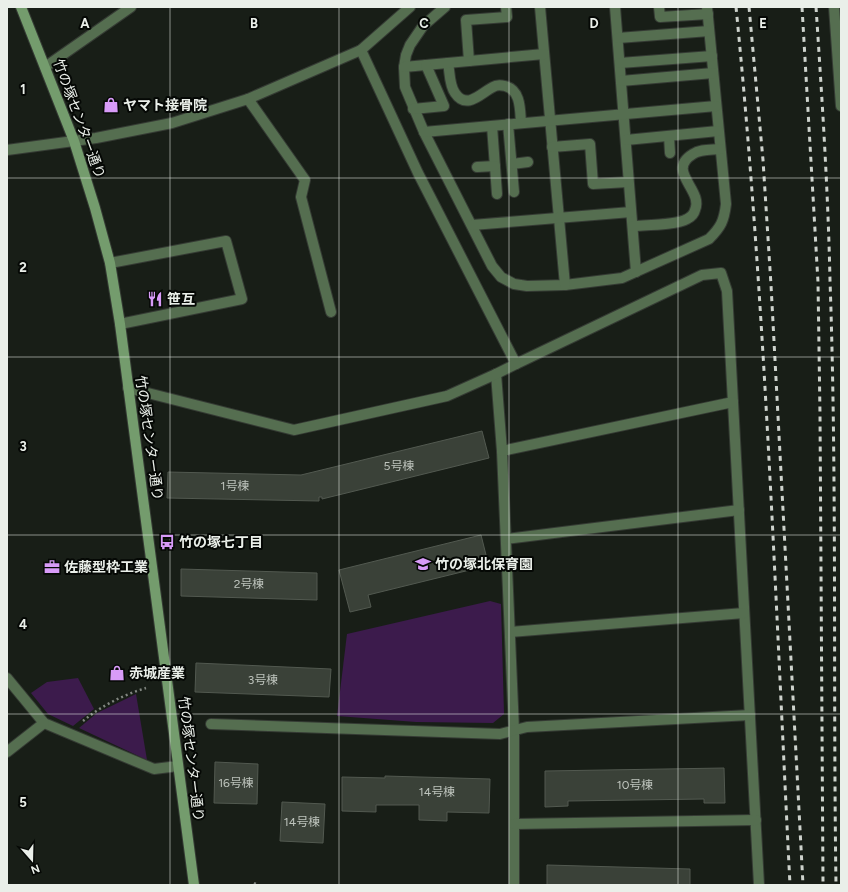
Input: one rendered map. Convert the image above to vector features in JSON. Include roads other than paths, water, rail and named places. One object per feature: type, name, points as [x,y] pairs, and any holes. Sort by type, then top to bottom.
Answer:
[{"type":"street","name":"竹の塚センター通り","points":[[22,7],[74,141],[110,263],[120,324],[194,885]]},
{"type":"street","points":[[45,67],[131,7]]},
{"type":"street","points":[[7,150],[96,138],[172,123],[248,99],[361,50],[410,7]]},
{"type":"street","points":[[445,7],[423,26],[410,45],[406,55],[404,67],[405,87],[424,132],[492,266],[501,277],[514,284],[527,286],[565,285],[622,278],[709,238],[719,229],[725,217],[726,204],[718,132],[708,11],[660,18],[659,7]]},
{"type":"street","points":[[469,61],[466,20],[507,17],[506,7]]},
{"type":"street","points":[[540,7],[565,285]]},
{"type":"street","points":[[615,7],[636,272]]},
{"type":"street","points":[[834,7],[841,106]]},
{"type":"street","points":[[618,38],[709,31]]},
{"type":"street","points":[[361,50],[418,173],[516,364]]},
{"type":"street","points":[[404,67],[544,54]]},
{"type":"street","points":[[620,63],[712,56]]},
{"type":"street","points":[[448,63],[452,88],[455,94],[461,98],[467,100],[474,99],[494,86],[501,85],[514,91],[518,97],[521,123]]},
{"type":"street","points":[[413,109],[444,106],[426,65]]},
{"type":"street","points":[[621,81],[713,73]]},
{"type":"street","points":[[248,99],[305,180],[301,197],[331,312]]},
{"type":"street","points":[[424,132],[716,106]]},
{"type":"street","points":[[508,124],[514,192]]},
{"type":"street","points":[[492,126],[497,194]]},
{"type":"street","points":[[626,140],[718,132]]},
{"type":"street","points":[[669,136],[670,153]]},
{"type":"street","points":[[552,147],[590,144],[593,184],[628,182]]},
{"type":"street","points":[[633,226],[680,222],[688,219],[694,213],[697,206],[697,198],[684,176],[684,164],[694,154],[702,151],[720,149]]},
{"type":"street","points":[[512,164],[528,162]]},
{"type":"street","points":[[477,167],[494,166]]},
{"type":"street","points":[[472,225],[631,212]]},
{"type":"street","points":[[110,263],[226,241],[242,299],[120,324]]},
{"type":"street","points":[[128,388],[294,430],[447,396],[702,275],[721,273],[726,291],[733,402],[759,885]]},
{"type":"street","points":[[496,374],[502,451],[514,730],[514,885]]},
{"type":"street","points":[[502,451],[733,402]]},
{"type":"street","points":[[506,539],[739,510]]},
{"type":"street","points":[[510,632],[744,613]]},
{"type":"street","points":[[7,678],[44,723],[154,769],[178,766]]},
{"type":"street","points":[[211,724],[500,734],[527,727],[750,715]]},
{"type":"street","points":[[7,752],[44,723]]},
{"type":"street","points":[[514,824],[756,820]]},
{"type":"railway","points":[[736,7],[755,226],[762,336],[790,885]]},
{"type":"railway","points":[[749,7],[763,160],[771,285],[803,885]]},
{"type":"railway","points":[[802,7],[818,282],[823,885]]},
{"type":"railway","points":[[816,7],[823,109],[832,356],[836,885]]},
{"type":"place","name":"ヤマト接骨院","points":[[111,105]]},
{"type":"place","name":"笹互","points":[[155,299]]},
{"type":"place","name":"竹の塚七丁目","points":[[167,542]]},
{"type":"place","name":"竹の塚北保育園","points":[[423,564]]},
{"type":"place","name":"佐藤型枠工業","points":[[52,567]]},
{"type":"place","name":"赤城産業","points":[[117,673]]}]
